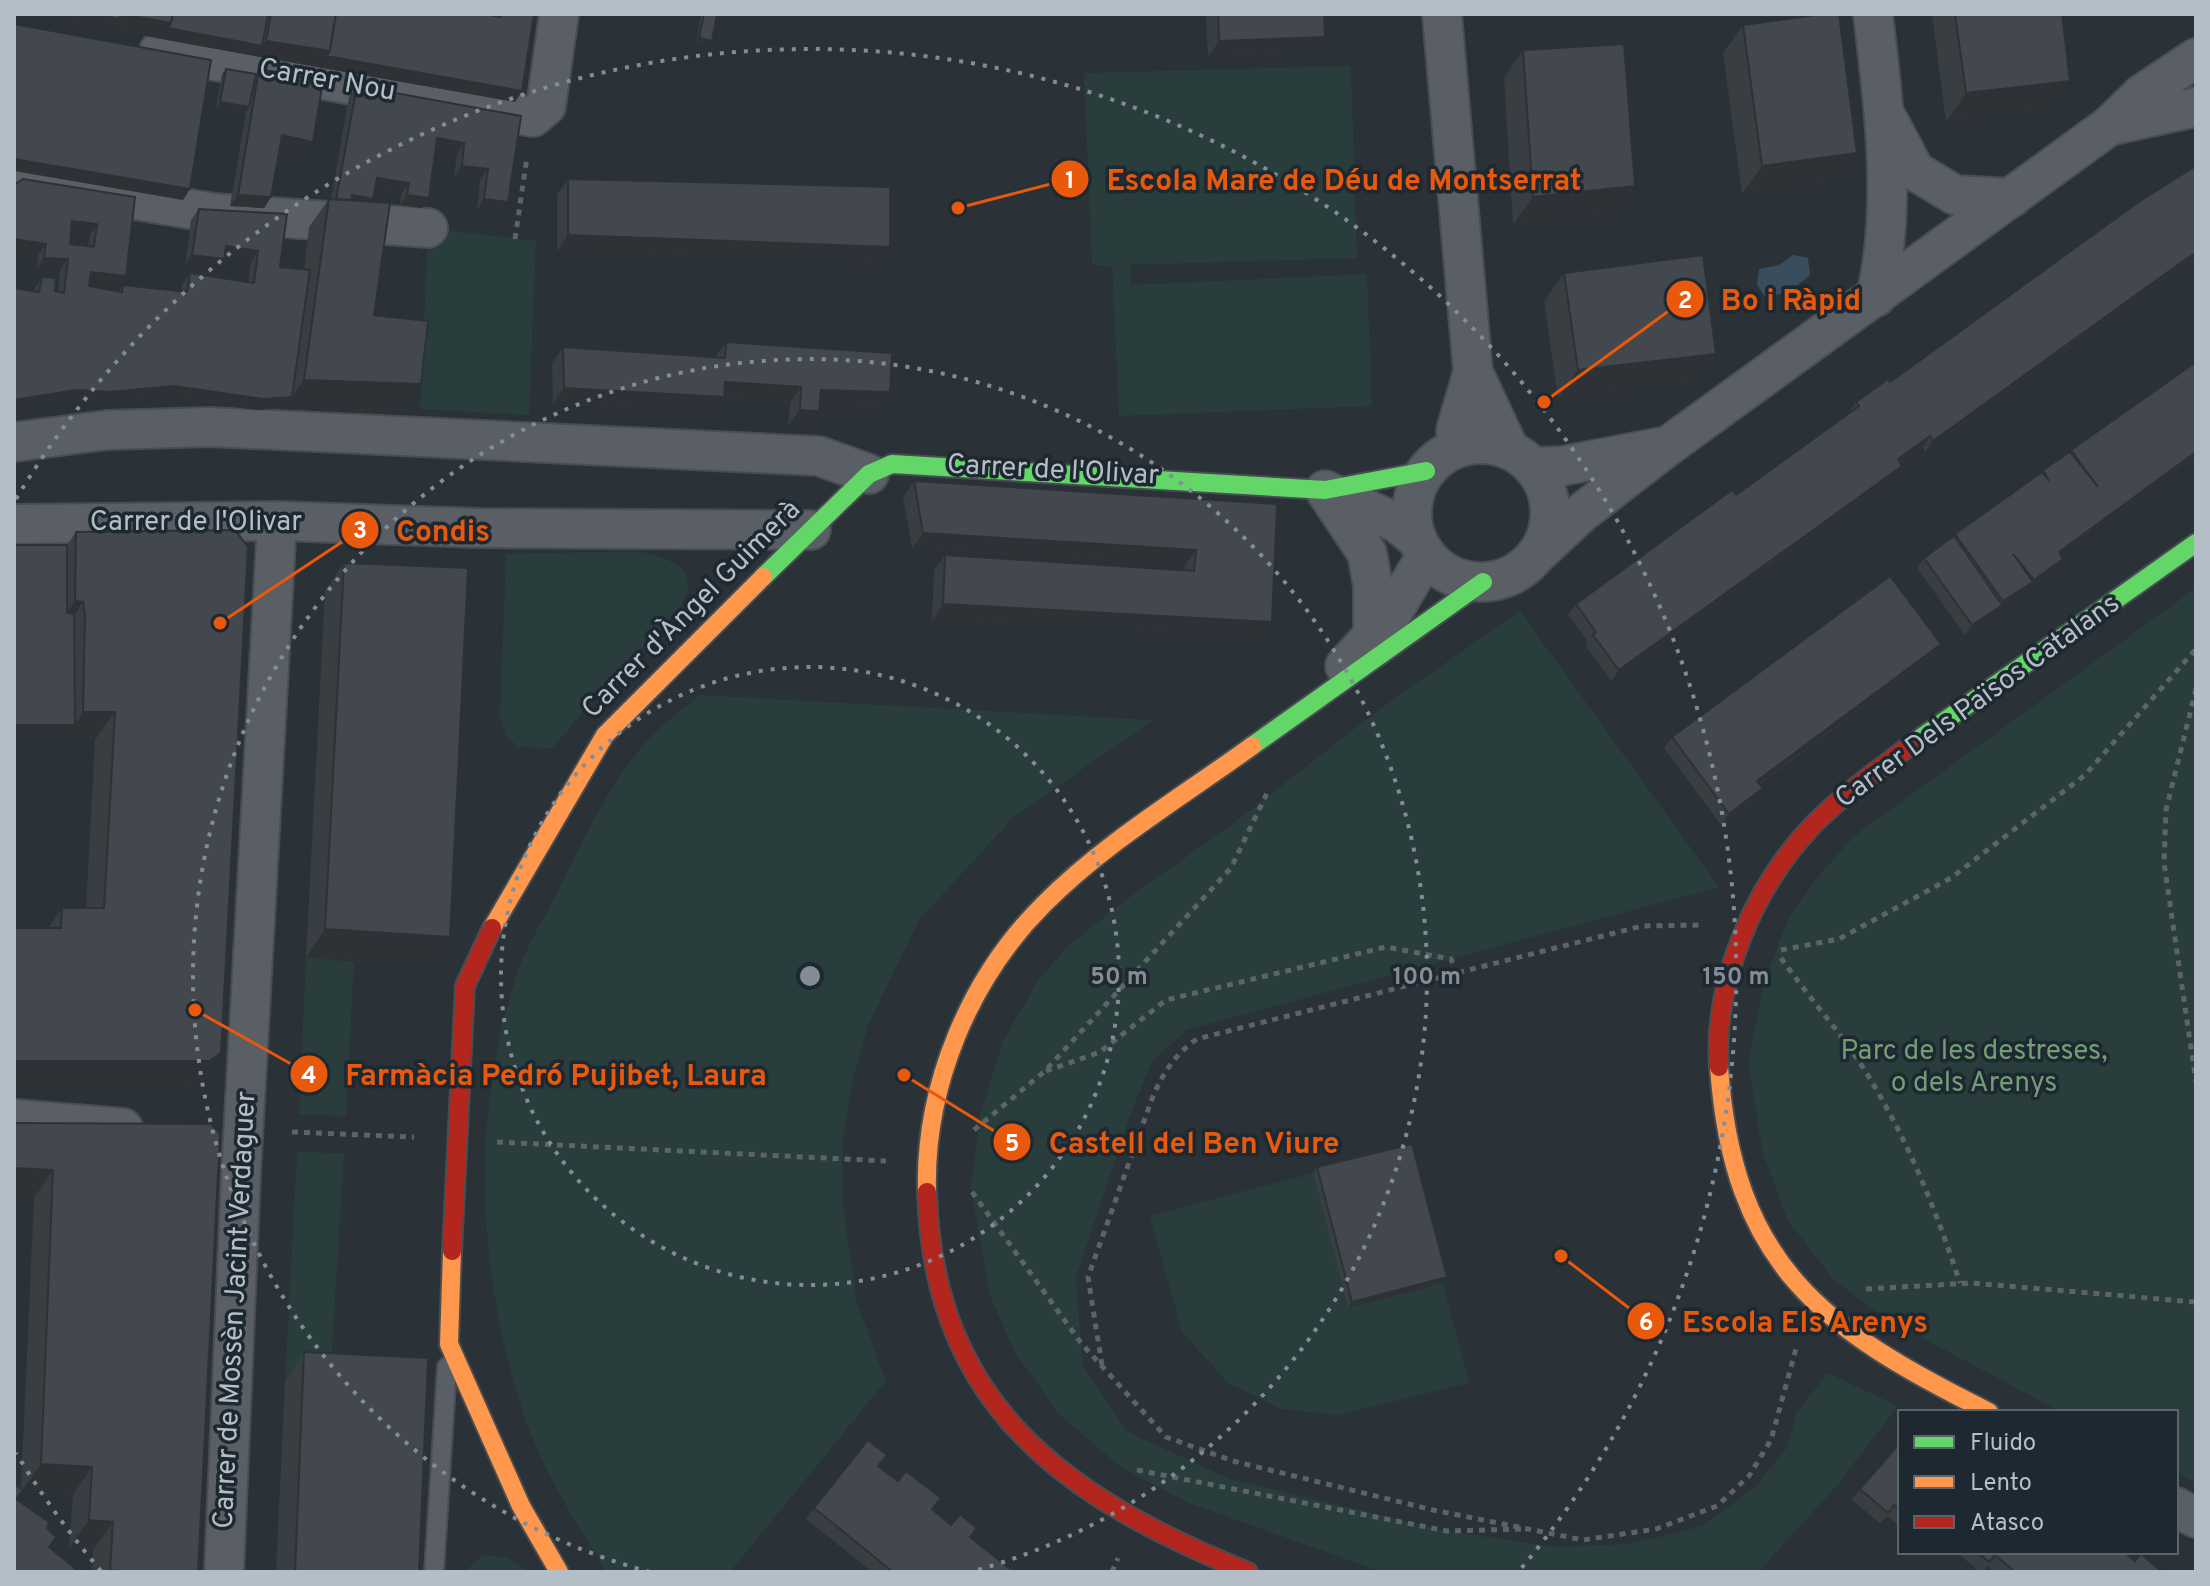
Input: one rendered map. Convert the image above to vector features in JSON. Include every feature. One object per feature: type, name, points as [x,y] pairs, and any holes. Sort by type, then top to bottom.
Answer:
[{"type":"street","points":[[533,117],[546,106],[559,14]]},
{"type":"street","points":[[1442,14],[1473,372],[1456,430],[1457,448]]},
{"type":"street","points":[[1873,14],[1885,115],[1884,262],[1876,297]]},
{"type":"street","name":"Carrer Nou","points":[[119,44],[533,117]]},
{"type":"street","points":[[1248,1572],[1139,1524],[1081,1488],[1025,1441],[988,1397],[965,1354],[942,1297],[932,1256],[925,1163],[929,1123],[951,1043],[992,966],[1060,887],[1307,705],[1483,582],[1513,575],[1580,514],[1668,446],[2109,126],[2142,94],[2196,58]]},
{"type":"street","points":[[2109,126],[2196,107]]},
{"type":"street","points":[[1885,115],[1915,171],[1955,195],[2011,198]]},
{"type":"street","points":[[14,180],[214,213],[428,228]]},
{"type":"street","points":[[1473,372],[1521,458],[1548,494],[1550,525],[1537,554]]},
{"type":"street","points":[[14,442],[107,430],[210,427],[819,456],[869,474]]},
{"type":"street","points":[[1483,582],[1452,576],[1422,548],[1411,518],[1414,496],[1426,471],[1437,459],[1457,448],[1483,444],[1521,458],[1562,466],[1668,446]]},
{"type":"street","points":[[786,454],[815,481],[821,520]]},
{"type":"street","name":"Carrer de l'Olivar","points":[[869,474],[892,464],[908,463],[1325,490],[1426,471]]},
{"type":"street","name":"Carrer d'Àngel Guimerà","points":[[559,1572],[521,1506],[449,1344],[455,1140],[465,986],[487,937],[605,735],[869,474]]},
{"type":"street","points":[[1325,490],[1367,553],[1373,586],[1373,637]]},
{"type":"street","name":"Carrer de l'Olivar","points":[[1325,490],[1397,523],[1422,548]]},
{"type":"street","name":"Carrer de l'Olivar","points":[[14,524],[277,521],[480,528],[821,520]]},
{"type":"street","name":"Carrer de Mossèn Jacint Verdaguer","points":[[224,1572],[228,1137],[277,521]]},
{"type":"street","name":"Carrer Dels Països Catalans","points":[[1985,1410],[1873,1350],[1829,1316],[1786,1272],[1754,1218],[1724,1145],[1718,1093],[1720,1033],[1729,982],[1756,902],[1782,859],[1832,807],[1964,705],[2196,543]]},
{"type":"street","points":[[1307,705],[1391,615],[1422,548]]},
{"type":"street","points":[[14,1119],[151,1130]]},
{"type":"street","points":[[2178,1508],[2196,1518]]},
{"type":"lane","name":"Carrer d'Àngel Guimerà","points":[[434,1572],[449,1344]]},
{"type":"path","points":[[515,239],[533,117]]},
{"type":"path","points":[[1960,1283],[1931,1195],[1901,1134],[1861,1064],[1776,951],[1839,939],[1951,878],[2085,775],[2196,649]]},
{"type":"path","points":[[2196,689],[2166,810],[2164,863],[2196,1082]]},
{"type":"path","points":[[967,1135],[1045,1071],[1231,868],[1271,786]]},
{"type":"path","points":[[1102,1366],[1088,1277],[1153,1096],[1163,1074],[1181,1050],[1197,1039],[1642,926],[1717,924]]},
{"type":"path","points":[[1045,1071],[1100,1052],[1166,1000],[1386,947],[1451,959],[1456,971]]},
{"type":"path","points":[[292,1132],[424,1137]]},
{"type":"path","points":[[487,1141],[862,1160]]},
{"type":"path","points":[[961,1184],[971,1190],[1081,1343],[1166,1437],[1233,1461],[1433,1510],[1583,1540],[1656,1529],[1717,1506],[1749,1476],[1771,1440],[1797,1342]]},
{"type":"path","points":[[1864,1290],[1960,1283],[2196,1302]]},
{"type":"path","points":[[1133,1470],[1447,1531],[1487,1532],[1526,1528]]},
{"type":"green space","points":[[1351,66],[1357,258],[1130,265],[1130,285],[1367,274],[1372,406],[1119,416],[1112,267],[1092,265],[1084,73]]},
{"type":"green space","points":[[428,228],[536,241],[529,415],[420,409]]},
{"type":"green space","points":[[636,551],[668,560],[684,572],[688,587],[682,604],[611,679],[552,748],[518,747],[506,736],[500,716],[506,554]]},
{"type":"green space","name":"Parc de les destreses, o dels Arenys","points":[[2196,588],[2196,1483],[2178,1473],[2178,1410],[2057,1410],[1885,1318],[1833,1279],[1787,1219],[1762,1150],[1748,1062],[1764,982],[1788,920],[1816,879],[1854,836]]},
{"type":"green space","points":[[1520,611],[1719,887],[1186,1030],[1151,1064],[1129,1118],[1076,1278],[1083,1367],[1128,1432],[1230,1479],[1447,1531],[1554,1547],[1629,1544],[1702,1526],[1755,1487],[1788,1446],[1796,1413],[1828,1373],[1898,1406],[1835,1488],[1758,1572],[1382,1572],[1189,1503],[1120,1467],[1059,1414],[1014,1351],[990,1296],[971,1190],[980,1115],[1003,1041],[1039,979],[1071,943],[1139,890],[1223,831],[1381,708]]},
{"type":"green space","points":[[699,695],[1153,720],[1014,817],[919,920],[868,1025],[852,1083],[843,1139],[842,1199],[857,1303],[886,1381],[730,1572],[607,1572],[537,1450],[506,1353],[488,1244],[486,1133],[503,1024],[527,950],[619,777],[651,736]]},
{"type":"green space","points":[[306,957],[354,962],[346,1116],[299,1114]]},
{"type":"green space","points":[[297,1152],[344,1153],[330,1383],[285,1381]]},
{"type":"green space","points":[[1313,1173],[1348,1307],[1443,1283],[1469,1383],[1338,1415],[1281,1409],[1228,1383],[1182,1332],[1150,1216]]},
{"type":"green space","points":[[483,1556],[512,1560],[525,1572],[463,1572]]},
{"type":"water","points":[[1793,255],[1808,258],[1810,275],[1789,292],[1765,297],[1757,285],[1759,269],[1779,265]]},
{"type":"building","points":[[91,14],[120,14],[119,19]]},
{"type":"building","points":[[123,14],[173,14],[171,23]]},
{"type":"building","points":[[173,14],[268,14],[262,46],[168,28]]},
{"type":"building","points":[[271,14],[336,14],[330,51],[266,41]]},
{"type":"building","points":[[336,14],[484,14],[501,17],[501,14],[534,14],[522,91],[326,56],[330,51]]},
{"type":"building","points":[[704,14],[717,14],[712,41],[699,38]]},
{"type":"building","points":[[1218,14],[1324,14],[1325,37],[1219,41]]},
{"type":"building","points":[[1839,14],[1857,153],[1762,166],[1743,25]]},
{"type":"building","points":[[1955,14],[2062,14],[2070,81],[1966,93]]},
{"type":"building","points":[[14,24],[211,60],[190,189],[14,159]]},
{"type":"building","points":[[1624,44],[1635,186],[1533,197],[1523,50]]},
{"type":"building","points":[[226,69],[256,74],[249,107],[220,102]]},
{"type":"building","points":[[259,69],[323,81],[313,142],[282,135],[271,197],[238,195]]},
{"type":"building","points":[[357,86],[521,116],[508,202],[484,199],[488,169],[462,166],[464,143],[437,138],[429,198],[407,195],[409,183],[377,178],[373,199],[352,195],[351,200],[336,199]]},
{"type":"building","points":[[2196,166],[2196,253],[1933,441],[1930,436],[1898,459],[1902,466],[1619,670],[1593,635],[1596,632],[1576,604],[1732,490],[1736,495],[1859,406],[1856,402],[1888,379],[1890,382],[2140,201]]},
{"type":"building","points":[[23,179],[135,197],[126,276],[91,272],[89,286],[122,292],[123,285],[187,292],[190,273],[254,283],[258,251],[226,246],[224,259],[192,255],[199,209],[287,214],[280,267],[310,270],[292,397],[263,399],[174,386],[110,392],[76,390],[14,400],[14,288],[39,292],[42,277],[56,278],[55,291],[64,293],[68,259],[44,258],[46,244],[14,239],[14,185]],"holes":[[[72,221],[97,224],[94,247],[70,244]]]},
{"type":"building","points":[[568,179],[890,187],[890,247],[568,235]]},
{"type":"building","points":[[329,199],[390,203],[374,315],[428,321],[421,384],[304,380]]},
{"type":"building","points":[[1703,255],[1716,354],[1578,370],[1564,273]]},
{"type":"building","points":[[726,342],[892,353],[890,392],[821,390],[819,411],[800,410],[801,387],[725,382],[724,397],[564,388],[563,347],[725,358]]},
{"type":"building","points":[[2196,362],[2196,452],[2059,552],[2063,559],[2034,580],[2013,554],[2033,582],[2003,601],[1955,534],[2042,472],[2049,481],[2043,470],[2070,452],[2098,487],[2071,450]]},
{"type":"building","points":[[914,481],[1277,504],[1272,622],[943,604],[945,555],[1194,571],[1196,550],[923,533]]},
{"type":"building","points":[[235,530],[248,547],[221,1053],[209,1061],[14,1061],[14,928],[61,928],[62,908],[104,908],[115,712],[83,712],[85,615],[83,602],[75,601],[76,532]]},
{"type":"building","points":[[1954,536],[2002,605],[1972,625],[1924,558]]},
{"type":"building","points":[[14,545],[67,545],[67,613],[74,614],[75,725],[14,725]]},
{"type":"building","points":[[344,563],[468,568],[450,937],[325,929]]},
{"type":"building","points":[[1890,576],[1941,644],[1757,781],[1763,788],[1729,814],[1672,737]]},
{"type":"building","points":[[14,1123],[211,1124],[220,1134],[198,1572],[110,1570],[113,1522],[89,1520],[92,1467],[41,1464],[53,1170],[14,1168]]},
{"type":"building","points":[[1412,1144],[1447,1277],[1352,1302],[1317,1167]]},
{"type":"building","points":[[304,1352],[428,1358],[419,1572],[295,1572]]},
{"type":"building","points":[[868,1440],[887,1455],[878,1466],[898,1481],[906,1471],[941,1498],[932,1509],[951,1525],[960,1514],[977,1528],[970,1537],[1014,1572],[893,1572],[814,1508]]},
{"type":"building","points":[[1898,1445],[1898,1508],[1894,1505],[1888,1513],[1860,1489]]},
{"type":"building","points":[[14,1484],[23,1490],[16,1499],[49,1522],[47,1528],[56,1537],[49,1547],[75,1568],[73,1572],[14,1572]]},
{"type":"building","points":[[1979,1554],[2126,1554],[2135,1561],[2141,1554],[2162,1572],[2015,1572],[1995,1555],[1989,1562]]},
{"type":"traffic: fast","points":[[763,577],[869,474],[892,464],[1325,490],[1426,471]]},
{"type":"traffic: fast","points":[[1912,744],[2196,543]]},
{"type":"traffic: fast","points":[[1252,746],[1483,582]]},
{"type":"traffic: slow","points":[[492,928],[605,735],[763,577]]},
{"type":"traffic: slow","points":[[927,1192],[933,1113],[943,1075],[956,1037],[993,966],[1017,934],[1067,882],[1144,821],[1252,746]]},
{"type":"traffic: slow","points":[[1719,1067],[1728,1135],[1744,1193],[1767,1241],[1797,1283],[1834,1319],[1878,1351],[1985,1410]]},
{"type":"traffic: slow","points":[[452,1251],[449,1344],[521,1506],[559,1572]]},
{"type":"traffic: jam","points":[[1719,1067],[1719,1035],[1730,969],[1772,877],[1812,826],[1860,783],[1912,744]]},
{"type":"traffic: jam","points":[[452,1251],[465,986],[492,928]]},
{"type":"traffic: jam","points":[[927,1192],[935,1267],[954,1331],[983,1387],[1022,1434],[1068,1476],[1122,1512],[1248,1572]]},
{"type":"place","name":"Escola Mare de Déu de Montserrat","points":[[958,208]]},
{"type":"place","name":"Bo i Ràpid","points":[[1544,402]]},
{"type":"place","name":"Condis","points":[[220,623]]},
{"type":"place","name":"Farmàcia Pedró Pujibet, Laura","points":[[195,1010]]},
{"type":"place","name":"Castell del Ben Viure","points":[[904,1075]]},
{"type":"place","name":"Escola Els Arenys","points":[[1561,1256]]}]
